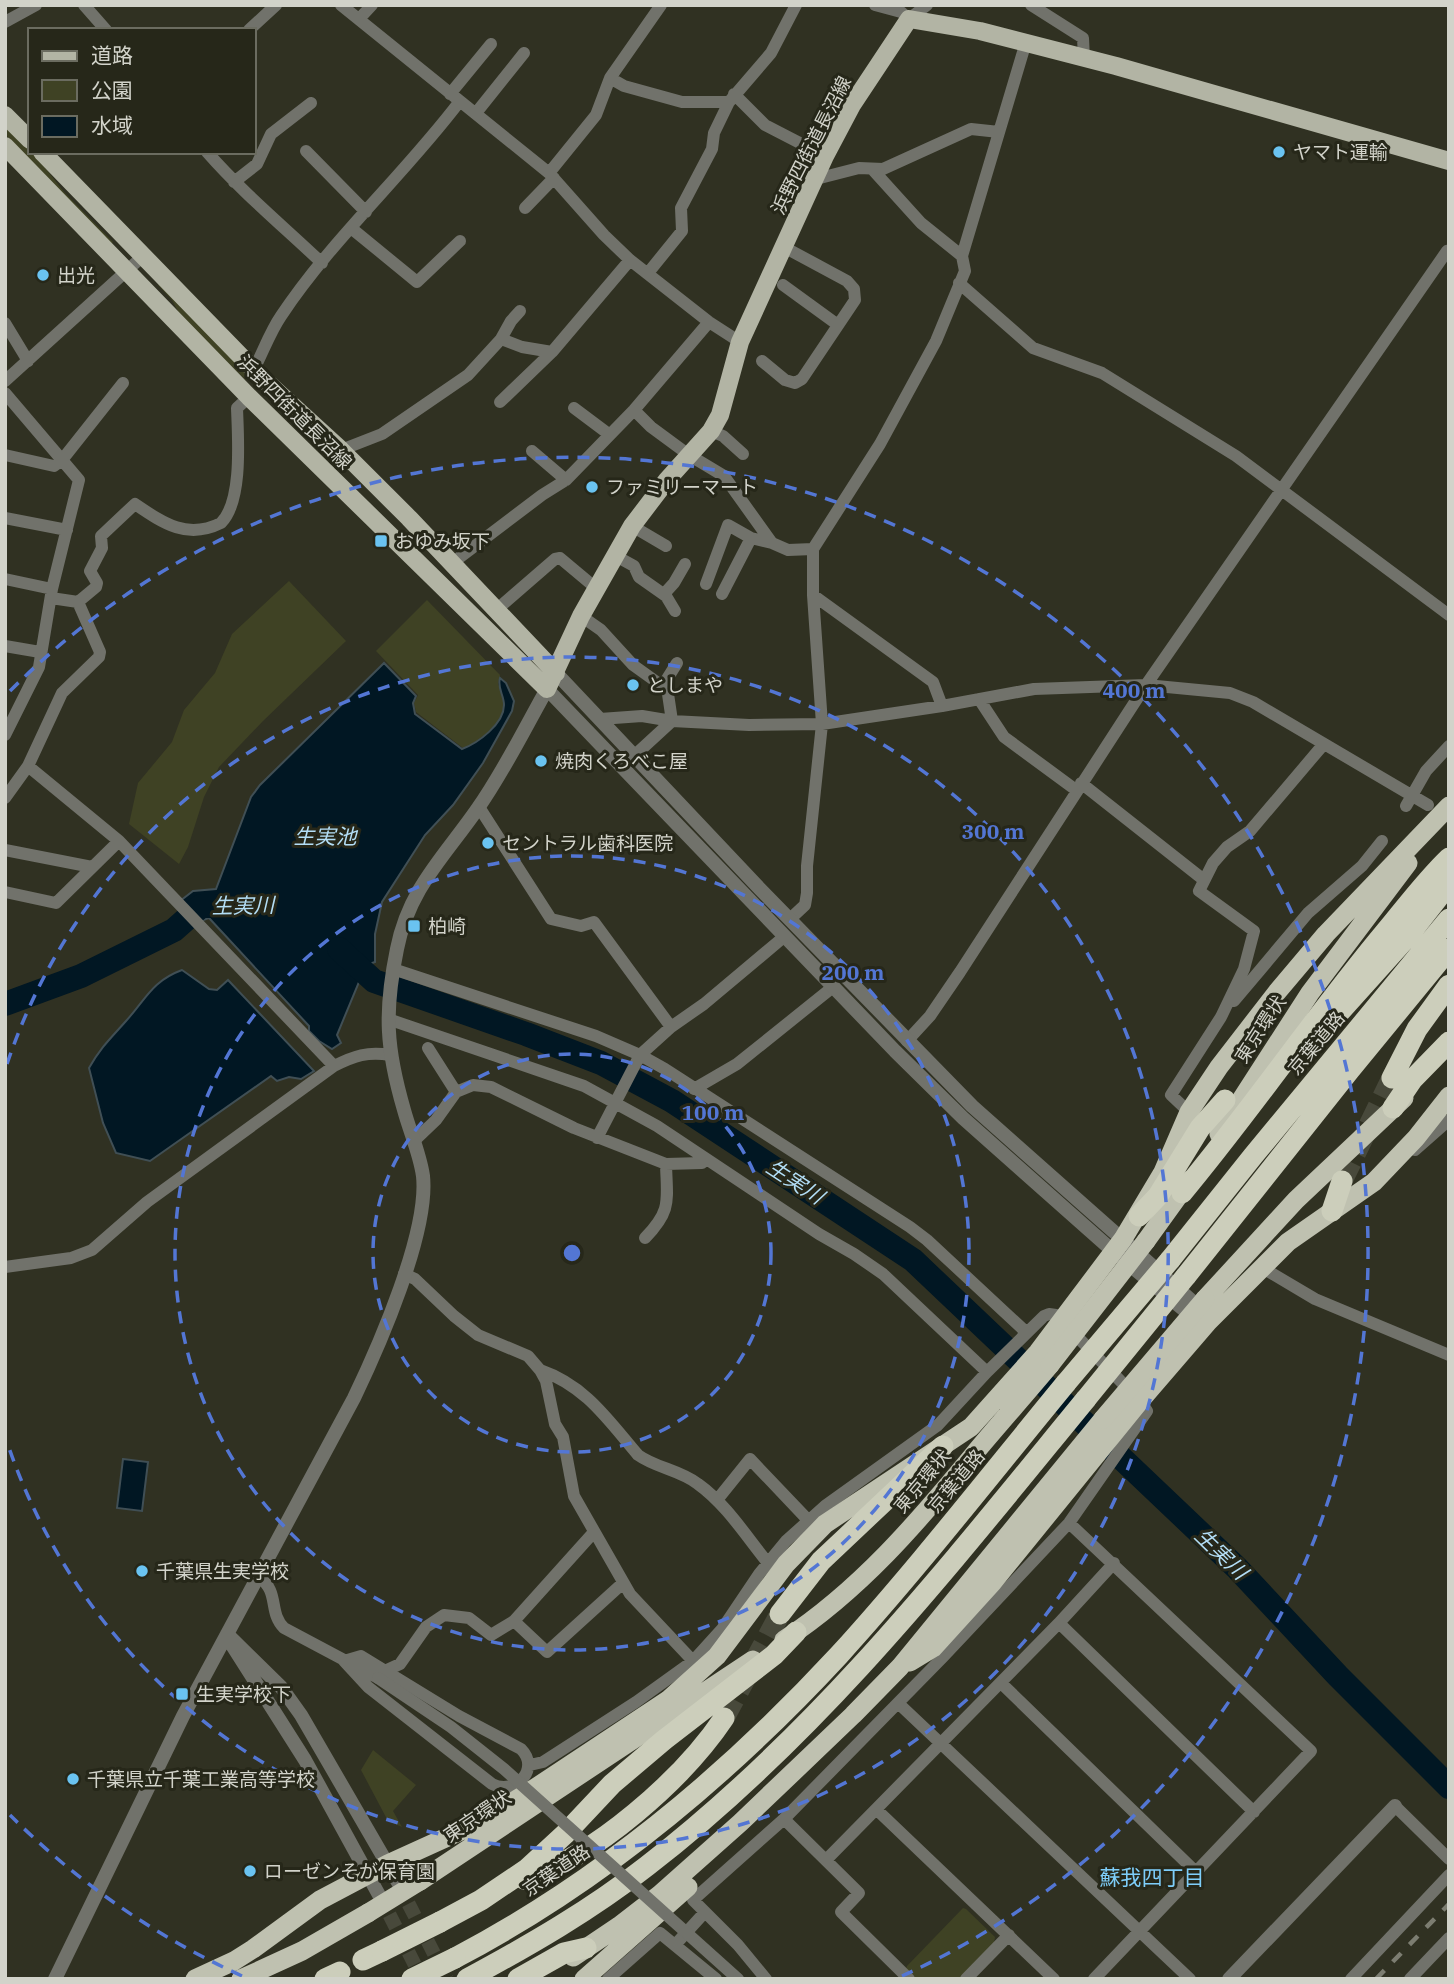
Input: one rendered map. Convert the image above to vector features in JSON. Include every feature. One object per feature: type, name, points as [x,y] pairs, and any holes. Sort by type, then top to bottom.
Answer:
[{"type":"highway","points":[[195,1979],[234,1961],[320,1900],[388,1864],[476,1824],[668,1700],[717,1656],[786,1564],[825,1524],[1010,1399],[1038,1352],[1139,1216],[1163,1172],[1189,1112],[1219,1067],[1294,973],[1384,871],[1449,809]]},
{"type":"highway","name":"東京環状","points":[[241,1979],[302,1951],[420,1881],[796,1632],[883,1560],[1010,1399],[1146,1241],[1182,1193],[1310,993],[1449,809]]},
{"type":"highway","points":[[1182,1193],[1229,1136],[1358,964],[1449,858]]},
{"type":"highway","points":[[1328,1025],[1408,936],[1449,884]]},
{"type":"highway","name":"京葉道路","points":[[412,1979],[520,1921],[591,1876],[667,1818],[721,1771],[838,1656],[1170,1260],[1449,919]]},
{"type":"highway","points":[[467,1979],[536,1941],[605,1897],[666,1851],[735,1793],[824,1708],[895,1631],[1055,1437],[1449,949]]},
{"type":"highway","points":[[1392,1078],[1417,1029],[1449,985]]},
{"type":"highway","points":[[1393,1108],[1412,1080],[1449,1042]]},
{"type":"highway","points":[[538,1979],[619,1926],[659,1895],[740,1823],[853,1716],[900,1667],[933,1648],[993,1582],[1081,1459],[1205,1299],[1296,1200],[1449,1052]]},
{"type":"highway","points":[[1081,1459],[1122,1436],[1140,1401],[1261,1266],[1287,1242],[1374,1182],[1416,1138],[1449,1096]]},
{"type":"highway","points":[[1139,1216],[1158,1196],[1200,1128],[1224,1100]]},
{"type":"highway","points":[[1332,1211],[1342,1181]]},
{"type":"highway","points":[[780,1614],[821,1561],[943,1446]]},
{"type":"highway","points":[[373,1955],[440,1922],[505,1885],[565,1834],[612,1784],[664,1740],[775,1655],[796,1632]]},
{"type":"highway","points":[[584,1979],[792,1791],[838,1745],[853,1716]]},
{"type":"highway","points":[[505,1885],[537,1875],[561,1863],[645,1805],[691,1760],[724,1718]]},
{"type":"highway","points":[[519,1979],[564,1953],[586,1948]]},
{"type":"main road","points":[[912,12],[1116,66],[1449,161]]},
{"type":"main road","name":"浜野四街道長沼線","points":[[552,681],[582,616],[632,526],[711,431],[720,415],[740,342],[782,246],[852,105],[912,12]]},
{"type":"main road","points":[[5,115],[28,137]]},
{"type":"main road","name":"浜野四街道長沼線","points":[[6,147],[249,397],[552,681]]},
{"type":"main road","name":"浜野四街道長沼線","points":[[44,154],[254,369],[341,450],[451,564],[495,611],[552,681]]},
{"type":"street","points":[[5,22],[36,5]]},
{"type":"street","points":[[84,5],[104,28]]},
{"type":"street","points":[[251,28],[276,5]]},
{"type":"street","points":[[341,5],[552,176],[630,260],[709,322],[740,342]]},
{"type":"street","points":[[359,19],[372,5]]},
{"type":"street","points":[[525,208],[596,115],[610,78],[661,5]]},
{"type":"street","points":[[648,273],[682,231],[681,208],[712,149],[714,133],[731,98],[771,53],[796,5]]},
{"type":"street","points":[[875,5],[901,12],[912,12],[927,5]]},
{"type":"street","points":[[1031,5],[1083,38],[1084,59]]},
{"type":"street","points":[[790,919],[805,905],[807,893],[807,866],[822,724],[813,595],[813,549],[880,444],[936,341],[965,271],[962,256],[1026,43]]},
{"type":"street","points":[[254,369],[280,317],[351,228],[437,131],[455,97],[491,44]]},
{"type":"street","points":[[476,113],[524,53]]},
{"type":"street","points":[[610,78],[624,86],[682,102],[731,98],[765,125],[825,156]]},
{"type":"street","points":[[234,182],[257,164],[271,134],[311,103]]},
{"type":"street","points":[[816,179],[859,168],[883,169],[971,130],[999,132]]},
{"type":"street","points":[[306,151],[366,212]]},
{"type":"street","points":[[209,154],[234,182],[322,263]]},
{"type":"street","points":[[873,170],[921,223],[962,256]]},
{"type":"street","points":[[351,228],[417,282],[460,241]]},
{"type":"street","points":[[762,361],[785,380],[795,383],[802,379],[855,300],[854,289],[847,281],[782,246]]},
{"type":"street","points":[[907,1041],[930,1016],[1146,685],[1279,491],[1447,251],[1449,252]]},
{"type":"street","points":[[5,381],[143,256]]},
{"type":"street","points":[[500,402],[552,352],[630,260]]},
{"type":"street","points":[[959,283],[1033,348],[1102,373],[1236,456],[1279,491],[1449,615]]},
{"type":"street","points":[[783,285],[838,325]]},
{"type":"street","points":[[341,450],[383,434],[468,375],[502,340],[510,321],[520,311]]},
{"type":"street","points":[[451,564],[566,480],[634,410],[709,322]]},
{"type":"street","points":[[5,323],[28,361]]},
{"type":"street","points":[[502,340],[552,352]]},
{"type":"street","points":[[5,456],[54,466],[62,460],[123,383]]},
{"type":"street","points":[[5,393],[79,480],[51,593],[39,667],[10,715],[5,735]]},
{"type":"street","points":[[78,602],[96,587],[97,583],[90,571],[102,548],[101,536],[135,504],[164,524],[188,530],[212,528],[226,519],[238,471],[237,408],[249,397]]},
{"type":"street","points":[[574,408],[610,435]]},
{"type":"street","points":[[634,410],[651,427],[724,477],[772,543]]},
{"type":"street","points":[[711,431],[723,436],[743,454]]},
{"type":"street","points":[[533,451],[566,480]]},
{"type":"street","points":[[5,518],[66,530]]},
{"type":"street","points":[[706,584],[728,525],[751,538],[788,550],[813,549]]},
{"type":"street","points":[[632,526],[666,546]]},
{"type":"street","points":[[722,594],[751,538]]},
{"type":"street","points":[[614,555],[634,566],[639,577],[664,594],[675,611]]},
{"type":"street","points":[[495,611],[555,559],[560,558],[597,589]]},
{"type":"street","points":[[664,594],[685,564]]},
{"type":"street","points":[[5,579],[78,602],[100,652],[99,657],[62,693],[28,766],[5,798]]},
{"type":"street","points":[[813,595],[933,682],[942,706]]},
{"type":"street","points":[[582,616],[601,630],[633,665],[665,688],[673,721]]},
{"type":"street","points":[[5,646],[40,652]]},
{"type":"street","points":[[665,688],[677,663]]},
{"type":"street","points":[[552,681],[600,719],[972,1106],[1188,1313],[1208,1322]]},
{"type":"street","points":[[55,1979],[183,1716],[354,1398],[376,1351],[404,1274],[423,1189],[419,1159],[390,1055],[388,1019],[393,969],[403,925],[422,881],[479,807],[552,681]]},
{"type":"street","points":[[552,681],[785,936],[963,1118],[1119,1246]]},
{"type":"street","points":[[600,719],[642,716],[673,721],[749,725],[822,724],[1034,689],[1146,685],[1230,693],[1253,702],[1408,800],[1428,805]]},
{"type":"street","points":[[979,699],[1004,737],[1079,787],[1204,880]]},
{"type":"street","points":[[635,755],[673,721]]},
{"type":"street","points":[[1221,1017],[1244,968],[1254,931],[1199,891],[1220,855],[1250,831],[1323,745]]},
{"type":"street","points":[[1408,800],[1426,771],[1449,746]]},
{"type":"street","points":[[28,766],[119,841],[334,1066]]},
{"type":"street","points":[[479,807],[551,919],[581,926],[594,922],[671,1027]]},
{"type":"street","points":[[5,892],[56,902],[119,841]]},
{"type":"street","points":[[1189,1112],[1171,1095],[1221,1017],[1308,913],[1362,866],[1382,841]]},
{"type":"street","points":[[5,850],[92,867]]},
{"type":"street","points":[[597,1138],[640,1055],[785,936]]},
{"type":"street","points":[[393,969],[596,1036],[640,1055],[919,1233],[1027,1333]]},
{"type":"street","points":[[694,1089],[737,1064],[833,987]]},
{"type":"street","points":[[388,1019],[584,1086],[615,1102],[883,1274],[987,1372]]},
{"type":"street","points":[[428,1048],[456,1092]]},
{"type":"street","points":[[5,1267],[71,1258],[92,1250],[147,1202],[334,1066],[358,1054],[375,1052],[390,1055]]},
{"type":"street","points":[[413,1142],[436,1120],[456,1092],[473,1085],[491,1087],[597,1138],[666,1164],[702,1163],[706,1159]]},
{"type":"street","points":[[1374,1182],[1405,1160],[1449,1120]]},
{"type":"street","points":[[645,1238],[660,1222],[666,1210],[666,1164]]},
{"type":"street","points":[[1261,1266],[1315,1299],[1449,1355]]},
{"type":"street","points":[[404,1274],[415,1279],[478,1335],[528,1356],[540,1370],[546,1381],[555,1423],[564,1437],[574,1496],[623,1583],[642,1609],[660,1624],[693,1661]]},
{"type":"street","points":[[530,1765],[543,1762],[645,1696],[693,1661],[722,1629],[768,1563],[808,1520],[938,1425],[987,1372],[1049,1314],[1056,1315],[1063,1321],[1140,1401]]},
{"type":"street","points":[[540,1370],[558,1376],[598,1407],[638,1455],[683,1474],[717,1500],[768,1563]]},
{"type":"street","points":[[766,1979],[693,1900],[784,1819],[1069,1523],[1098,1483],[1122,1436]]},
{"type":"street","points":[[717,1500],[750,1459],[808,1520]]},
{"type":"street","points":[[1069,1523],[1311,1751],[1094,1979]]},
{"type":"street","points":[[383,1674],[400,1664],[426,1626],[444,1615],[469,1618],[491,1635],[514,1621],[594,1532]]},
{"type":"street","points":[[826,1860],[1059,1623],[1114,1563]]},
{"type":"street","points":[[258,1577],[268,1583],[277,1621],[284,1628],[344,1661],[383,1674],[521,1749],[528,1756],[530,1765],[525,1775],[511,1788],[501,1789],[492,1784],[368,1687],[344,1661]]},
{"type":"street","points":[[514,1621],[547,1652],[623,1583]]},
{"type":"street","points":[[1059,1623],[1254,1812]]},
{"type":"street","points":[[227,1634],[281,1687],[301,1715],[399,1884]]},
{"type":"street","points":[[227,1634],[305,1760],[379,1895]]},
{"type":"street","points":[[383,1674],[503,1769],[737,1979]]},
{"type":"street","points":[[1001,1682],[1196,1872]]},
{"type":"street","points":[[898,1703],[1190,1979]]},
{"type":"street","points":[[1229,1979],[1395,1806],[1449,1859]]},
{"type":"street","points":[[877,1810],[1054,1979]]},
{"type":"street","points":[[784,1819],[859,1893],[841,1912],[909,1979]]},
{"type":"street","points":[[1351,1979],[1449,1875]]},
{"type":"street","points":[[675,1945],[705,1912]]},
{"type":"street","points":[[608,1979],[660,1933],[716,1979]]},
{"type":"street","points":[[967,1979],[1009,1935]]},
{"type":"street","points":[[1417,1976],[1449,1938]]},
{"type":"green space","points":[[5,122],[28,146],[28,154],[35,154],[64,192],[113,242],[110,245],[5,134]]},
{"type":"green space","points":[[159,284],[252,375],[246,380],[181,317]]},
{"type":"green space","points":[[289,581],[346,641],[219,767],[204,797],[188,847],[179,864],[129,824],[138,783],[172,742],[184,710],[215,673],[232,634]]},
{"type":"green space","points":[[427,600],[500,675],[498,684],[503,695],[503,712],[495,725],[482,737],[463,748],[416,712],[414,703],[418,695],[376,651]]},
{"type":"green space","points":[[373,1750],[416,1785],[393,1811],[402,1827],[388,1821],[361,1770]]},
{"type":"green space","points":[[963,1908],[995,1937],[994,1943],[960,1979],[917,1979],[906,1969],[907,1966]]},
{"type":"water","name":"生実池","points":[[384,663],[416,696],[413,703],[415,714],[462,749],[482,737],[500,719],[504,705],[500,678],[506,683],[514,701],[512,711],[483,763],[453,805],[425,835],[382,902],[375,934],[375,962],[366,965],[337,1035],[341,1043],[332,1049],[309,1031],[309,1026],[209,918],[200,921],[180,901],[193,891],[216,889],[251,797]]},
{"type":"water","points":[[182,970],[209,989],[217,990],[228,980],[314,1071],[301,1079],[289,1077],[277,1081],[271,1076],[150,1161],[116,1153],[103,1123],[89,1068],[150,991],[172,974]]},
{"type":"water","points":[[123,1459],[148,1462],[142,1511],[117,1508]]},
{"type":"waterway","name":"生実川","points":[[5,1004],[81,976],[174,930],[201,906],[215,906]]},
{"type":"waterway","name":"生実川","points":[[339,949],[374,981],[601,1063],[672,1101],[913,1260],[1237,1568],[1338,1676],[1449,1787]]},
{"type":"tunnel","points":[[1342,1181],[1392,1078]]},
{"type":"tunnel","points":[[724,1718],[780,1614]]},
{"type":"tunnel","points":[[399,1885],[447,1979]]},
{"type":"tunnel","points":[[380,1896],[422,1979]]},
{"type":"railway","points":[[1376,1979],[1449,1904]]},
{"type":"place","name":"ヤマト運輸","points":[[1279,152]]},
{"type":"place","name":"出光","points":[[43,275]]},
{"type":"place","name":"ファミリーマート","points":[[592,487]]},
{"type":"place","name":"おゆみ坂下","points":[[381,541]]},
{"type":"place","name":"としまや","points":[[633,685]]},
{"type":"place","name":"焼肉くろべこ屋","points":[[541,761]]},
{"type":"place","name":"セントラル歯科医院","points":[[488,843]]},
{"type":"place","name":"柏崎","points":[[414,926]]},
{"type":"place","name":"千葉県生実学校","points":[[142,1571]]},
{"type":"place","name":"生実学校下","points":[[182,1694]]},
{"type":"place","name":"千葉県立千葉工業高等学校","points":[[73,1779]]},
{"type":"place","name":"ローゼンそが保育園","points":[[250,1871]]},
{"type":"district","name":"蘇我四丁目","points":[[1152,1878]]}]
